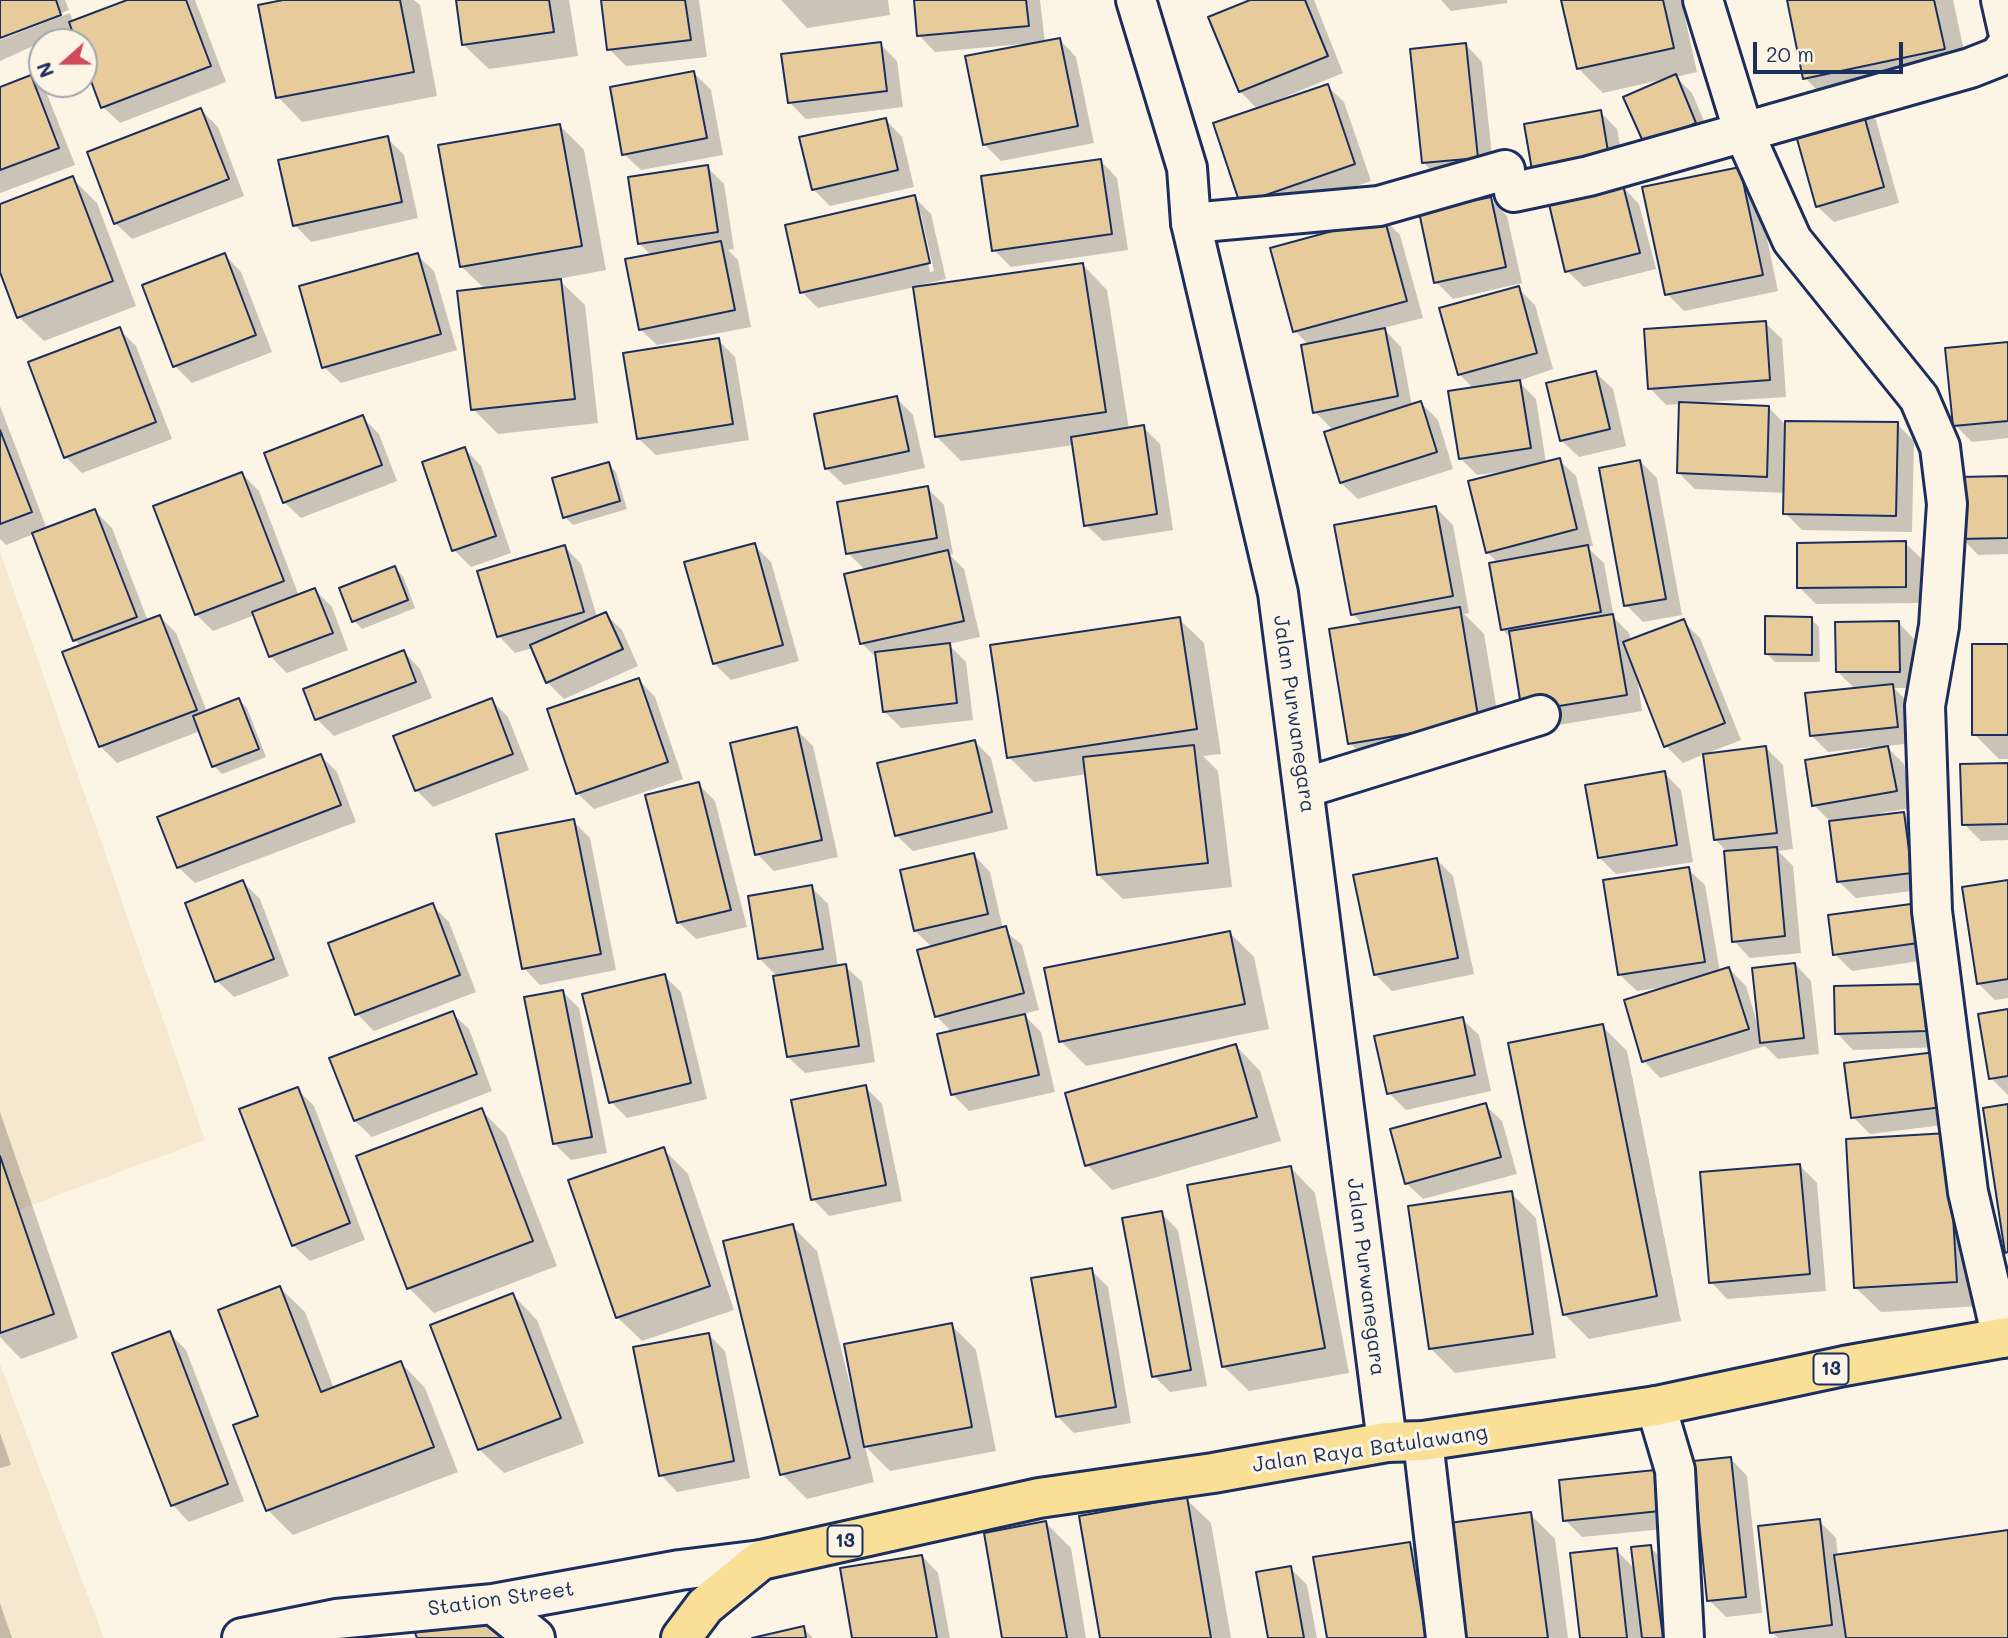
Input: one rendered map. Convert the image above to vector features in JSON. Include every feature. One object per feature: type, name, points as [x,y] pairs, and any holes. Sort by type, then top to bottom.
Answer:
[{"type":"highway","name":"Jalan Raya Batulawang","points":[[681,1638],[705,1606],[761,1560],[1039,1498],[1656,1406],[1844,1366],[2005,1338]]},
{"type":"street","name":"Jalan Purwanegara","points":[[1136,0],[1187,168],[1191,223],[1278,593],[1304,788],[1405,1442],[1446,1638]]},
{"type":"street","points":[[1703,0],[1744,133],[1792,240],[1919,398],[1940,447],[1947,504],[1939,626],[1924,706],[1932,911],[1968,1192],[2005,1338]]},
{"type":"street","points":[[2001,0],[2008,31]]},
{"type":"street","points":[[1191,223],[1378,206],[1509,181],[1589,176],[1970,68],[1998,57],[2008,44]]},
{"type":"street","points":[[1304,788],[1540,715]]},
{"type":"street","points":[[1656,1406],[1675,1470],[1684,1638]]},
{"type":"street","name":"Station Street","points":[[242,1638],[336,1619],[493,1604],[680,1570],[761,1560]]},
{"type":"street","points":[[493,1604],[535,1638]]},
{"type":"shaded area","points":[[0,551],[205,1140],[0,1217]]},
{"type":"shaded area","points":[[0,1364],[104,1638],[0,1638]]},
{"type":"building","points":[[0,0],[56,0],[61,15],[0,38]]},
{"type":"building","points":[[127,0],[186,0],[211,66],[101,108],[97,98],[98,28],[71,28],[69,22]]},
{"type":"building","points":[[283,0],[400,0],[414,72],[276,98],[258,5]]},
{"type":"building","points":[[456,0],[549,0],[554,32],[462,45]]},
{"type":"building","points":[[601,0],[685,0],[691,40],[607,50]]},
{"type":"building","points":[[914,0],[1026,0],[1029,26],[917,36]]},
{"type":"building","points":[[1250,0],[1305,0],[1328,56],[1239,92],[1208,17]]},
{"type":"building","points":[[1561,0],[1663,0],[1674,48],[1577,69]]},
{"type":"building","points":[[1787,0],[1934,0],[1945,49],[1803,79]]},
{"type":"building","points":[[1060,38],[1078,126],[983,145],[965,56]]},
{"type":"building","points":[[881,42],[887,91],[788,103],[781,54]]},
{"type":"building","points":[[1466,43],[1478,158],[1422,163],[1410,49]]},
{"type":"building","points":[[694,71],[707,138],[622,155],[610,87]]},
{"type":"building","points":[[1676,74],[1696,123],[1645,146],[1623,97]]},
{"type":"building","points":[[28,76],[28,98],[40,98],[59,148],[0,170],[0,87]]},
{"type":"building","points":[[1328,84],[1355,164],[1240,204],[1213,123]]},
{"type":"building","points":[[1860,101],[1884,187],[1816,207],[1792,121]]},
{"type":"building","points":[[201,108],[229,179],[114,224],[87,152]]},
{"type":"building","points":[[1601,110],[1610,163],[1533,176],[1524,124]]},
{"type":"building","points":[[886,118],[898,170],[812,190],[799,137]]},
{"type":"building","points":[[560,124],[582,246],[460,267],[438,145]]},
{"type":"building","points":[[388,136],[402,202],[293,226],[278,160]]},
{"type":"building","points":[[1101,159],[1112,234],[992,251],[981,176]]},
{"type":"building","points":[[708,165],[718,232],[638,244],[628,177]]},
{"type":"building","points":[[1740,167],[1763,275],[1665,295],[1642,187]]},
{"type":"building","points":[[73,176],[113,281],[17,318],[0,272],[0,204]]},
{"type":"building","points":[[1623,185],[1640,253],[1565,272],[1549,204]]},
{"type":"building","points":[[915,195],[930,263],[800,293],[785,225]]},
{"type":"building","points":[[1491,197],[1506,267],[1434,283],[1419,212]]},
{"type":"building","points":[[1384,217],[1407,301],[1293,332],[1270,248]]},
{"type":"building","points":[[721,241],[735,310],[639,330],[625,259]]},
{"type":"building","points":[[225,253],[256,335],[173,367],[142,285]]},
{"type":"building","points":[[418,253],[441,334],[322,368],[299,286]]},
{"type":"building","points":[[1083,263],[1106,412],[935,437],[913,287]]},
{"type":"building","points":[[561,279],[575,399],[471,410],[457,291]]},
{"type":"building","points":[[1519,286],[1537,353],[1458,375],[1439,308]]},
{"type":"building","points":[[1766,321],[1770,380],[1648,389],[1644,329]]},
{"type":"building","points":[[120,327],[156,422],[64,458],[28,362]]},
{"type":"building","points":[[1385,328],[1398,396],[1313,413],[1301,345]]},
{"type":"building","points":[[719,338],[733,424],[637,439],[623,353]]},
{"type":"building","points":[[2008,342],[2008,421],[1953,426],[1945,348]]},
{"type":"building","points":[[1596,371],[1610,429],[1560,441],[1546,383]]},
{"type":"building","points":[[1520,380],[1531,448],[1459,459],[1448,391]]},
{"type":"building","points":[[897,396],[909,451],[825,469],[814,414]]},
{"type":"building","points":[[1421,401],[1437,452],[1340,483],[1324,432]]},
{"type":"building","points":[[1679,402],[1769,406],[1767,477],[1677,473]]},
{"type":"building","points":[[363,415],[382,465],[283,503],[264,453]]},
{"type":"building","points":[[1785,421],[1898,422],[1896,516],[1783,514]]},
{"type":"building","points":[[1144,425],[1157,514],[1084,526],[1071,437]]},
{"type":"building","points":[[0,430],[32,512],[0,524]]},
{"type":"building","points":[[465,447],[496,536],[452,551],[422,462]]},
{"type":"building","points":[[1560,458],[1577,529],[1486,553],[1468,481]]},
{"type":"building","points":[[1640,460],[1666,599],[1624,606],[1599,468]]},
{"type":"building","points":[[609,462],[620,501],[563,518],[552,478]]},
{"type":"building","points":[[242,472],[284,581],[195,615],[153,506]]},
{"type":"building","points":[[2008,476],[2008,538],[1960,539],[1959,477]]},
{"type":"building","points":[[928,486],[937,538],[846,554],[837,502]]},
{"type":"building","points":[[1436,506],[1453,596],[1351,615],[1334,525]]},
{"type":"building","points":[[95,509],[137,617],[73,641],[32,533]]},
{"type":"building","points":[[1906,541],[1906,587],[1797,588],[1797,543]]},
{"type":"building","points":[[755,543],[783,645],[713,664],[684,562]]},
{"type":"building","points":[[565,545],[584,612],[497,637],[477,571]]},
{"type":"building","points":[[1588,545],[1601,612],[1501,630],[1489,563]]},
{"type":"building","points":[[948,550],[964,621],[860,644],[844,574]]},
{"type":"building","points":[[395,566],[408,600],[352,622],[339,588]]},
{"type":"building","points":[[315,588],[333,633],[269,657],[252,612]]},
{"type":"building","points":[[1460,607],[1479,722],[1348,744],[1329,629]]},
{"type":"building","points":[[606,612],[623,649],[546,683],[530,645]]},
{"type":"building","points":[[1613,614],[1627,695],[1522,712],[1509,631]]},
{"type":"building","points":[[160,615],[197,710],[99,747],[62,652]]},
{"type":"building","points":[[1765,616],[1812,617],[1812,655],[1765,654]]},
{"type":"building","points":[[1180,617],[1197,729],[1007,758],[990,645]]},
{"type":"building","points":[[1684,619],[1725,723],[1664,747],[1623,642]]},
{"type":"building","points":[[1899,621],[1900,672],[1836,672],[1835,622]]},
{"type":"building","points":[[950,643],[957,703],[883,712],[875,652]]},
{"type":"building","points":[[1972,644],[2008,644],[2008,735],[1972,735]]},
{"type":"building","points":[[404,650],[416,682],[315,720],[303,689]]},
{"type":"building","points":[[639,678],[668,762],[576,794],[547,709]]},
{"type":"building","points":[[1893,684],[1898,727],[1810,736],[1805,693]]},
{"type":"building","points":[[239,698],[259,749],[212,767],[193,716]]},
{"type":"building","points":[[492,698],[513,754],[415,791],[393,736]]},
{"type":"building","points":[[797,727],[822,840],[755,855],[730,743]]},
{"type":"building","points":[[975,740],[992,812],[895,836],[877,763]]},
{"type":"building","points":[[1194,745],[1208,863],[1097,875],[1083,757]]},
{"type":"building","points":[[1766,746],[1777,833],[1714,840],[1703,754]]},
{"type":"building","points":[[1888,746],[1897,791],[1812,806],[1805,760]]},
{"type":"building","points":[[321,754],[341,805],[177,868],[157,817]]},
{"type":"building","points":[[2008,763],[2008,824],[1962,825],[1960,764]]},
{"type":"building","points":[[1665,771],[1677,845],[1598,858],[1585,785]]},
{"type":"building","points":[[699,782],[731,910],[677,923],[645,795]]},
{"type":"building","points":[[1904,812],[1912,873],[1837,882],[1829,821]]},
{"type":"building","points":[[574,819],[601,954],[522,969],[496,834]]},
{"type":"building","points":[[1777,847],[1785,936],[1732,942],[1724,851]]},
{"type":"building","points":[[974,853],[988,914],[914,931],[900,870]]},
{"type":"building","points":[[1437,858],[1458,958],[1374,975],[1353,875]]},
{"type":"building","points":[[1689,867],[1705,962],[1618,975],[1603,880]]},
{"type":"building","points":[[243,880],[274,959],[215,982],[185,903]]},
{"type":"building","points":[[2008,880],[2008,979],[1977,984],[1962,887]]},
{"type":"building","points":[[812,885],[823,949],[758,959],[748,896]]},
{"type":"building","points":[[433,903],[460,975],[355,1015],[328,943]]},
{"type":"building","points":[[1911,904],[1918,943],[1833,955],[1828,915]]},
{"type":"building","points":[[1006,926],[1024,993],[935,1017],[917,950]]},
{"type":"building","points":[[1230,931],[1245,1004],[1059,1042],[1044,968]]},
{"type":"building","points":[[1795,963],[1804,1038],[1760,1043],[1752,968]]},
{"type":"building","points":[[846,964],[859,1046],[787,1057],[773,976]]},
{"type":"building","points":[[1729,967],[1749,1029],[1642,1062],[1624,1000]]},
{"type":"building","points":[[665,974],[691,1083],[609,1103],[582,994]]},
{"type":"building","points":[[1925,984],[1926,1031],[1835,1034],[1834,986]]},
{"type":"building","points":[[563,990],[592,1137],[553,1144],[524,997]]},
{"type":"building","points":[[2008,1009],[2008,1076],[1989,1079],[1978,1014]]},
{"type":"building","points":[[453,1011],[477,1074],[354,1121],[329,1058]]},
{"type":"building","points":[[1025,1014],[1039,1075],[951,1095],[937,1034]]},
{"type":"building","points":[[1463,1017],[1475,1075],[1387,1094],[1374,1036]]},
{"type":"building","points":[[1603,1024],[1657,1296],[1563,1315],[1508,1043]]},
{"type":"building","points":[[1236,1044],[1257,1117],[1085,1166],[1065,1093]]},
{"type":"building","points":[[1936,1052],[1943,1107],[1851,1118],[1844,1063]]},
{"type":"building","points":[[866,1085],[886,1185],[811,1200],[791,1100]]},
{"type":"building","points":[[298,1087],[350,1223],[292,1246],[239,1109]]},
{"type":"building","points":[[1486,1103],[1501,1157],[1405,1184],[1390,1129]]},
{"type":"building","points":[[2008,1104],[2008,1252],[2005,1253],[1983,1108]]},
{"type":"building","points":[[482,1108],[533,1241],[407,1289],[356,1156]]},
{"type":"building","points":[[1948,1133],[1957,1282],[1854,1288],[1846,1139]]},
{"type":"building","points":[[664,1147],[710,1286],[616,1318],[568,1180]]},
{"type":"building","points":[[0,1156],[54,1314],[0,1333]]},
{"type":"building","points":[[1800,1164],[1810,1274],[1709,1283],[1700,1172]]},
{"type":"building","points":[[1291,1166],[1325,1348],[1222,1367],[1187,1185]]},
{"type":"building","points":[[1512,1191],[1533,1334],[1429,1349],[1408,1206]]},
{"type":"building","points":[[1162,1211],[1191,1370],[1152,1377],[1122,1218]]},
{"type":"building","points":[[793,1224],[850,1458],[780,1475],[723,1241]]},
{"type":"building","points":[[1092,1268],[1116,1407],[1056,1417],[1031,1278]]},
{"type":"building","points":[[280,1286],[321,1392],[401,1361],[434,1447],[266,1511],[233,1425],[258,1416],[218,1310]]},
{"type":"building","points":[[513,1293],[561,1418],[478,1450],[430,1325]]},
{"type":"building","points":[[952,1323],[972,1427],[864,1447],[844,1344]]},
{"type":"building","points":[[170,1331],[228,1484],[171,1506],[112,1353]]},
{"type":"building","points":[[709,1333],[734,1461],[659,1476],[633,1347]]},
{"type":"building","points":[[1731,1457],[1746,1597],[1707,1601],[1693,1461]]},
{"type":"building","points":[[1655,1470],[1660,1511],[1563,1521],[1559,1480]]},
{"type":"building","points":[[1187,1497],[1211,1638],[1100,1638],[1079,1516]]},
{"type":"building","points":[[1531,1512],[1548,1638],[1465,1638],[1449,1523]]},
{"type":"building","points":[[1820,1519],[1832,1625],[1770,1633],[1758,1526]]},
{"type":"building","points":[[1046,1521],[1067,1638],[1002,1638],[984,1533]]},
{"type":"building","points":[[2008,1530],[2008,1638],[1846,1638],[1834,1555]]},
{"type":"building","points":[[1410,1542],[1426,1638],[1327,1638],[1313,1557]]},
{"type":"building","points":[[1651,1545],[1663,1638],[1642,1638],[1631,1547]]},
{"type":"building","points":[[1617,1548],[1627,1638],[1580,1638],[1570,1553]]},
{"type":"building","points":[[922,1555],[937,1638],[852,1638],[840,1568]]},
{"type":"building","points":[[1291,1566],[1304,1638],[1268,1638],[1256,1572]]},
{"type":"building","points":[[491,1604],[504,1638],[417,1638],[415,1633]]},
{"type":"building","points":[[804,1626],[806,1638],[752,1638]]}]
